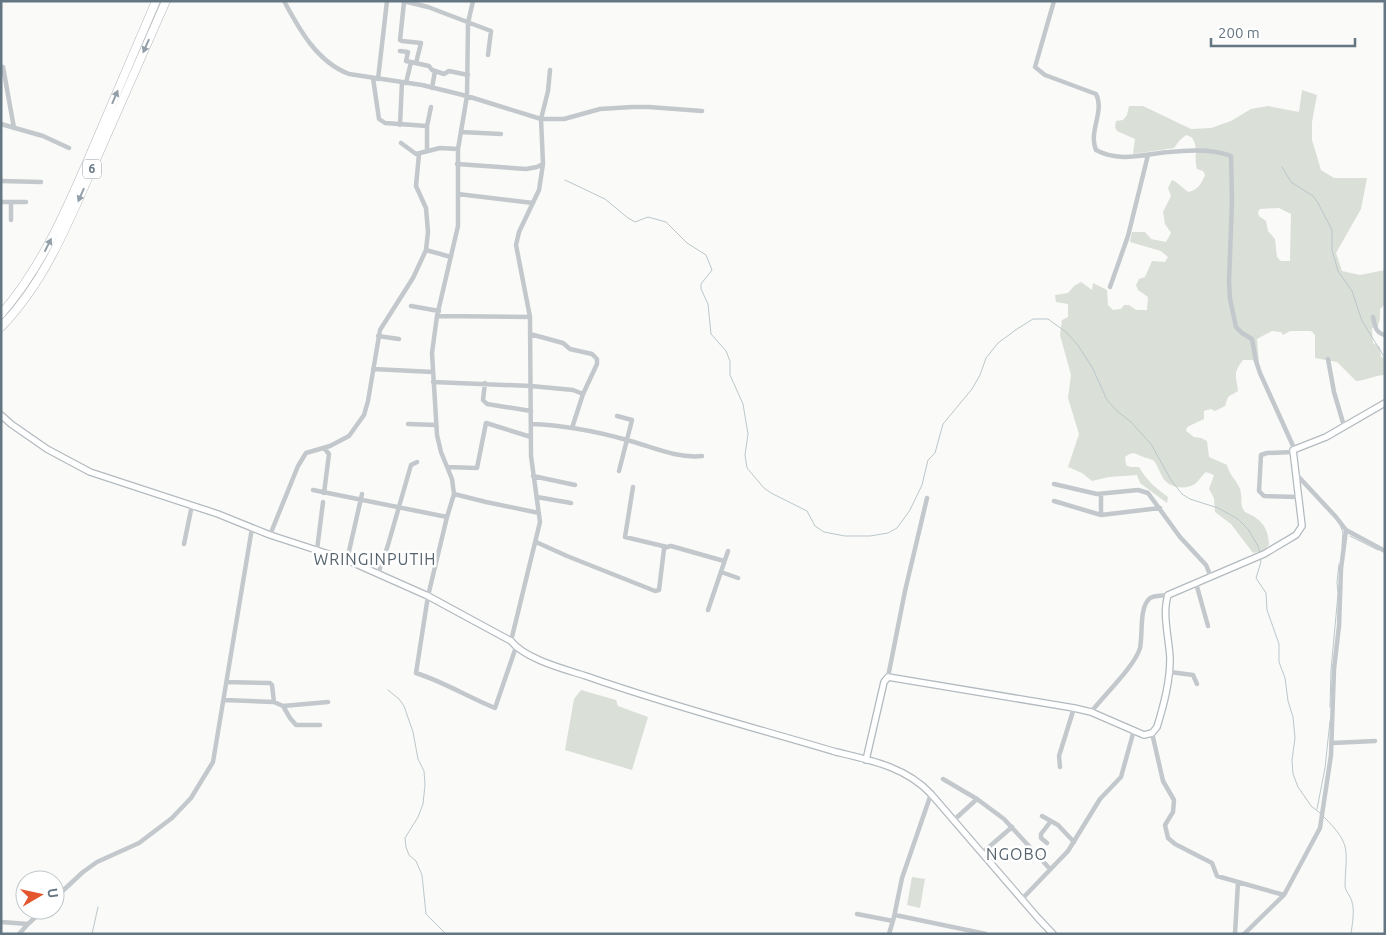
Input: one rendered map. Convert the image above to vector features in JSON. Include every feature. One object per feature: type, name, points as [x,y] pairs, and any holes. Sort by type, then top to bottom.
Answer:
[{"type":"highway","name":"6","points":[[1,314],[32,276],[47,248],[80,177],[156,1]]},
{"type":"highway","name":"6","points":[[1,327],[32,289],[75,209],[166,1]]},
{"type":"main road","points":[[866,760],[884,682],[888,677],[1074,708],[1092,712],[1144,734],[1152,733],[1156,729],[1164,702],[1170,672],[1166,606],[1168,595],[1264,554],[1296,535],[1301,529],[1294,450],[1326,436],[1385,403]]},
{"type":"main road","points":[[1,415],[47,449],[90,472],[192,505],[270,535],[347,560],[428,596],[511,641],[516,647],[560,667],[634,693],[866,760],[907,775],[917,780],[931,794],[1053,934]]},
{"type":"street","points":[[284,1],[297,25],[326,61],[339,70],[375,79],[404,82],[467,96],[540,119],[564,119],[600,109],[632,107],[702,111]]},
{"type":"street","points":[[387,1],[375,79],[379,119],[385,123],[428,126]]},
{"type":"street","points":[[400,124],[404,82],[421,43],[400,40],[403,1],[428,7],[491,31],[488,55]]},
{"type":"street","points":[[472,1],[468,22],[467,96],[460,132],[457,164],[458,226],[433,344],[433,382],[438,443],[453,485],[454,494],[428,596],[416,673],[438,680],[472,699],[495,708],[516,647]]},
{"type":"street","points":[[1054,1],[1034,65],[1045,76],[1096,94],[1098,103],[1094,143],[1097,151],[1123,158],[1187,151],[1215,153],[1231,157],[1232,207],[1229,282],[1234,322],[1238,329],[1252,339],[1260,373],[1294,450],[1261,455],[1259,491],[1264,496],[1298,497]]},
{"type":"street","points":[[400,51],[408,52],[406,61],[428,66],[444,74],[449,71],[468,75]]},
{"type":"street","points":[[3,67],[14,128]]},
{"type":"street","points":[[511,641],[540,522],[538,497],[533,476],[531,437],[530,317],[516,245],[519,232],[540,184],[543,164],[540,119],[548,92],[550,70]]},
{"type":"street","points":[[432,88],[436,71]]},
{"type":"street","points":[[428,151],[428,126],[431,107]]},
{"type":"street","points":[[1,124],[43,136],[69,148]]},
{"type":"street","points":[[460,132],[500,134]]},
{"type":"street","points":[[401,143],[415,154],[440,148],[458,149]]},
{"type":"street","points":[[270,535],[300,460],[306,453],[343,440],[354,431],[368,401],[378,336],[385,321],[413,278],[426,250],[428,232],[426,208],[416,186],[419,154]]},
{"type":"street","points":[[1110,287],[1128,236],[1148,155]]},
{"type":"street","points":[[457,164],[526,169],[543,164]]},
{"type":"street","points":[[1,181],[41,182]]},
{"type":"street","points":[[458,194],[533,203]]},
{"type":"street","points":[[1,202],[26,202]]},
{"type":"street","points":[[11,202],[11,220]]},
{"type":"street","points":[[426,250],[451,257]]},
{"type":"street","points":[[411,306],[438,314],[530,317]]},
{"type":"street","points":[[1373,317],[1377,330],[1385,335]]},
{"type":"street","points":[[530,334],[563,343],[570,349],[592,354],[597,359],[597,364],[583,394],[572,428]]},
{"type":"street","points":[[378,336],[399,339]]},
{"type":"street","points":[[1328,359],[1334,392],[1344,426]]},
{"type":"street","points":[[373,369],[433,372]]},
{"type":"street","points":[[433,382],[531,386],[573,390],[583,394]]},
{"type":"street","points":[[485,383],[484,400],[487,404],[531,411]]},
{"type":"street","points":[[617,416],[634,420],[619,471]]},
{"type":"street","points":[[447,466],[477,468],[486,423],[531,437]]},
{"type":"street","points":[[408,424],[436,425]]},
{"type":"street","points":[[531,424],[572,428],[627,440],[658,450],[692,457],[702,456]]},
{"type":"street","points":[[324,448],[329,454],[324,492]]},
{"type":"street","points":[[378,574],[411,465],[417,462]]},
{"type":"street","points":[[1296,474],[1346,530],[1385,551]]},
{"type":"street","points":[[533,476],[575,485]]},
{"type":"street","points":[[1054,484],[1101,494],[1138,490],[1148,492],[1180,537],[1206,565],[1211,577]]},
{"type":"street","points":[[634,487],[625,537],[724,561]]},
{"type":"street","points":[[313,490],[361,497],[447,517]]},
{"type":"street","points":[[454,494],[539,513]]},
{"type":"street","points":[[1101,494],[1101,515]]},
{"type":"street","points":[[347,560],[361,497]]},
{"type":"street","points":[[538,497],[571,503]]},
{"type":"street","points":[[888,677],[905,591],[927,498]]},
{"type":"street","points":[[1054,501],[1101,515],[1160,508]]},
{"type":"street","points":[[317,550],[322,502]]},
{"type":"street","points":[[184,544],[192,505]]},
{"type":"street","points":[[65,889],[97,862],[139,843],[172,818],[191,798],[213,762],[252,528]]},
{"type":"street","points":[[1244,934],[1284,895],[1321,826],[1332,743],[1334,669],[1340,620],[1341,569],[1346,530]]},
{"type":"street","points":[[536,542],[655,591],[659,590],[664,549],[667,546]]},
{"type":"street","points":[[708,610],[728,551]]},
{"type":"street","points":[[721,572],[738,578]]},
{"type":"street","points":[[1196,583],[1208,626]]},
{"type":"street","points":[[1092,712],[1134,659],[1140,648],[1143,616],[1148,600],[1153,597],[1168,595]]},
{"type":"street","points":[[1170,672],[1194,675],[1197,684]]},
{"type":"street","points":[[227,682],[270,683],[272,685],[274,702]]},
{"type":"street","points":[[224,700],[274,702],[283,706],[328,702]]},
{"type":"street","points":[[283,706],[296,725],[320,725]]},
{"type":"street","points":[[1060,767],[1059,754],[1074,708]]},
{"type":"street","points":[[1022,899],[1068,851],[1100,800],[1121,777],[1134,730]]},
{"type":"street","points":[[1152,733],[1163,781],[1174,800],[1173,812],[1165,825],[1168,838],[1175,844],[1212,863],[1218,877],[1284,895]]},
{"type":"street","points":[[1332,743],[1375,741]]},
{"type":"street","points":[[943,779],[977,798],[992,809],[1012,827],[1050,869]]},
{"type":"street","points":[[889,934],[902,878],[931,794]]},
{"type":"street","points":[[954,820],[977,798]]},
{"type":"street","points":[[1042,816],[1058,825],[1074,842]]},
{"type":"street","points":[[1046,843],[1041,838],[1041,834],[1052,821]]},
{"type":"street","points":[[982,853],[1012,827]]},
{"type":"street","points":[[1235,934],[1238,882]]},
{"type":"street","points":[[857,914],[893,921]]},
{"type":"street","points":[[894,915],[986,934]]},
{"type":"street","points":[[19,934],[32,920]]},
{"type":"street","points":[[1,922],[28,924]]},
{"type":"shaded area","points":[[1302,90],[1317,95],[1312,122],[1312,140],[1321,170],[1334,178],[1367,178],[1361,209],[1336,253],[1342,271],[1360,275],[1385,270],[1385,304],[1380,309],[1378,326],[1372,328],[1373,343],[1380,347],[1381,357],[1385,358],[1385,375],[1356,381],[1337,362],[1315,358],[1315,335],[1311,331],[1290,331],[1283,335],[1281,332],[1272,331],[1257,339],[1259,363],[1252,360],[1243,360],[1240,364],[1236,374],[1238,391],[1228,397],[1225,406],[1215,411],[1211,409],[1204,411],[1204,419],[1187,427],[1186,431],[1194,437],[1207,441],[1209,457],[1227,465],[1240,489],[1243,509],[1259,520],[1266,530],[1269,545],[1263,551],[1253,553],[1231,524],[1215,512],[1214,498],[1209,489],[1214,475],[1206,472],[1191,486],[1173,486],[1163,478],[1154,461],[1133,453],[1125,457],[1126,465],[1139,467],[1152,484],[1168,497],[1167,503],[1140,483],[1137,475],[1109,477],[1092,481],[1082,473],[1068,467],[1079,434],[1068,398],[1071,375],[1060,335],[1062,320],[1068,317],[1068,304],[1056,302],[1055,295],[1068,293],[1081,282],[1092,290],[1093,283],[1107,290],[1108,305],[1113,310],[1129,305],[1136,310],[1147,310],[1148,297],[1138,290],[1136,285],[1139,279],[1145,277],[1152,261],[1165,262],[1168,257],[1161,251],[1130,242],[1132,232],[1145,232],[1151,239],[1166,242],[1171,233],[1165,224],[1163,212],[1171,196],[1168,188],[1172,180],[1188,192],[1199,186],[1205,175],[1203,171],[1197,169],[1195,144],[1191,137],[1186,135],[1174,148],[1133,154],[1135,139],[1117,131],[1115,127],[1116,121],[1123,120],[1127,115],[1129,106],[1143,106],[1191,129],[1211,128],[1231,121],[1251,109],[1268,106],[1299,112]],"holes":[[[1279,208],[1291,214],[1290,261],[1281,261],[1277,257],[1275,239],[1268,231],[1266,221],[1259,216],[1258,212],[1260,209]]]},
{"type":"shaded area","points":[[581,690],[616,700],[618,706],[648,717],[632,770],[565,750],[574,699]]},
{"type":"shaded area","points":[[912,877],[925,879],[920,908],[907,905]]},
{"type":"waterway","points":[[1282,167],[1291,182],[1313,196],[1318,203],[1332,230],[1332,250],[1338,271],[1352,291],[1362,321],[1385,358]]},
{"type":"waterway","points":[[565,180],[605,199],[635,222],[648,217],[666,222],[687,243],[706,255],[712,270],[701,284],[701,289],[708,304],[711,334],[726,351],[730,361],[730,375],[743,404],[748,434],[745,455],[747,468],[764,488],[807,511],[815,526],[824,532],[845,536],[870,536],[888,533],[897,528],[910,510],[922,485],[928,460],[935,453],[943,424],[972,389],[980,375],[986,358],[998,343],[1017,329],[1033,319],[1048,319],[1066,332],[1077,344],[1092,367],[1107,400],[1151,444],[1171,480],[1182,494],[1190,499],[1218,508],[1238,519],[1248,529],[1258,546],[1260,554]]},
{"type":"waterway","points":[[1340,525],[1343,532],[1342,546]]},
{"type":"waterway","points":[[1350,536],[1378,550]]},
{"type":"waterway","points":[[1260,558],[1261,562],[1256,578],[1266,593],[1267,610],[1279,644],[1279,662],[1285,678],[1288,701],[1293,717],[1295,738],[1292,760],[1293,774],[1298,787],[1311,806],[1320,813]]},
{"type":"waterway","points":[[1330,707],[1339,564]]},
{"type":"waterway","points":[[388,690],[404,706],[413,732],[418,759],[424,771],[423,804],[418,817],[405,838],[406,847],[409,855],[416,861],[422,875],[426,914],[446,934]]},
{"type":"waterway","points":[[1317,809],[1325,768],[1330,721]]},
{"type":"waterway","points":[[1324,817],[1339,834],[1345,848],[1345,887],[1353,910],[1351,934]]},
{"type":"waterway","points":[[92,934],[98,907]]},
{"type":"district","name":"WRINGINPUTIH","points":[[375,559]]},
{"type":"district","name":"NGOBO","points":[[1017,854]]}]
